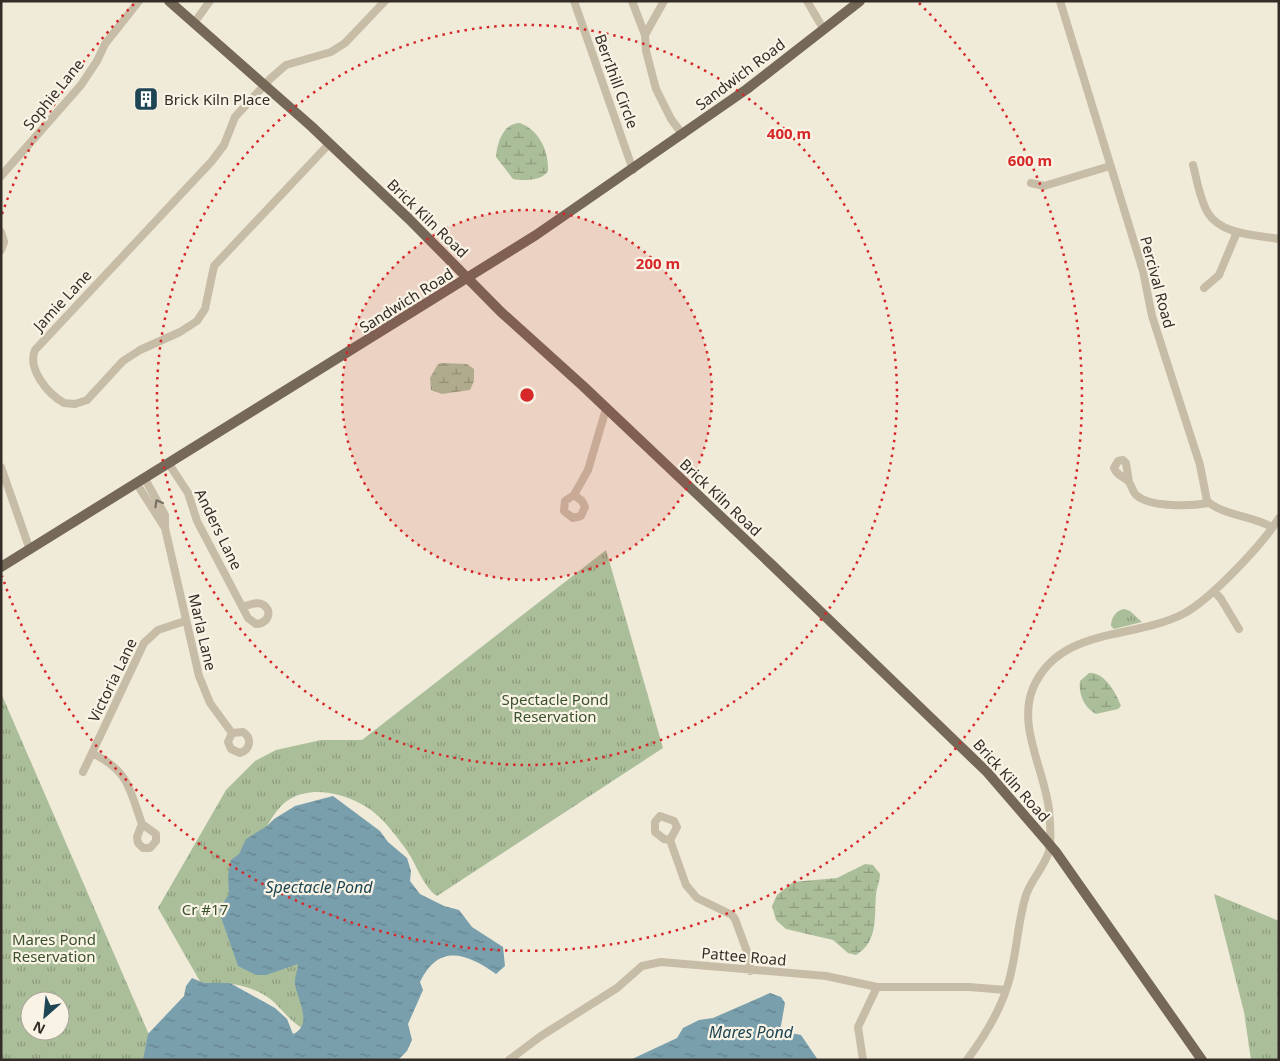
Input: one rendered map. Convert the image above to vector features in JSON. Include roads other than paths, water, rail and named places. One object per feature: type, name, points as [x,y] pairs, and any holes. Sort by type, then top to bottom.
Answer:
[{"type":"main road","name":"Brick Kiln Road","points":[[169,1],[329,144],[501,312],[928,713],[987,772],[1050,844],[1202,1060]]},
{"type":"main road","name":"Sandwich Road","points":[[1,567],[468,278],[633,170],[824,30],[860,1]]},
{"type":"street","name":"Sophie Lane","points":[[1,176],[81,85],[105,44],[139,1]]},
{"type":"street","points":[[194,23],[210,1]]},
{"type":"street","points":[[264,86],[286,65],[331,52],[345,43],[385,1]]},
{"type":"street","name":"BerrIhill Circle","points":[[574,1],[633,170]]},
{"type":"street","points":[[632,1],[645,35],[648,60],[656,89],[671,119],[682,135]]},
{"type":"street","points":[[645,35],[664,1]]},
{"type":"street","points":[[807,1],[824,30]]},
{"type":"street","name":"Percival Road","points":[[1060,1],[1143,271],[1152,316],[1200,465],[1209,503]]},
{"type":"street","name":"Jamie Lane","points":[[264,86],[235,117],[224,145],[212,161],[35,350],[33,359],[39,377],[55,398],[70,405],[87,400],[123,361],[140,350],[180,332],[197,321],[205,309],[214,266],[329,144]]},
{"type":"street","points":[[1193,165],[1209,215],[1215,221],[1237,232],[1279,239]]},
{"type":"street","points":[[1031,183],[1044,186],[1110,166]]},
{"type":"street","points":[[1,232],[4,242],[1,250]]},
{"type":"street","points":[[1204,288],[1219,275],[1237,232]]},
{"type":"street","points":[[574,495],[591,462],[606,409]]},
{"type":"street","name":"Anders Lane","points":[[169,464],[188,493],[198,521],[242,607]]},
{"type":"street","points":[[1,467],[30,550]]},
{"type":"street","name":"Marla Lane","points":[[141,482],[165,528],[185,621],[204,690],[210,703],[232,733]]},
{"type":"street","points":[[1129,482],[1136,495],[1153,502],[1182,506],[1209,503],[1223,512],[1257,519],[1272,527]]},
{"type":"street","points":[[967,1060],[991,1025],[1006,990],[1026,894],[1048,853],[1050,844],[1049,808],[1030,727],[1029,712],[1033,689],[1044,670],[1066,650],[1085,639],[1123,632],[1180,615],[1196,606],[1214,591],[1279,518]]},
{"type":"street","points":[[1214,591],[1222,599],[1239,629]]},
{"type":"street","name":"Victoria Lane","points":[[83,772],[148,637],[163,628],[185,621]]},
{"type":"street","points":[[92,753],[113,764],[122,774],[142,824]]},
{"type":"street","points":[[670,840],[686,885],[697,898],[732,915],[749,957],[750,970]]},
{"type":"street","name":"Pattee Road","points":[[509,1060],[541,1036],[617,988],[642,966],[661,962],[826,976],[877,987],[969,987],[1006,990]]},
{"type":"street","points":[[863,1060],[858,1027],[877,987]]},
{"type":"water","name":"Spectacle Pond","points":[[333,796],[380,831],[388,842],[407,858],[411,871],[410,881],[420,894],[444,906],[459,910],[472,927],[503,947],[505,966],[496,974],[465,957],[445,957],[436,961],[428,969],[420,982],[423,990],[408,1024],[412,1040],[407,1051],[398,1060],[143,1060],[148,1034],[184,996],[186,986],[192,978],[204,983],[230,983],[275,1008],[287,1019],[293,1034],[299,1030],[302,1024],[303,1011],[295,984],[298,964],[266,975],[256,975],[238,966],[221,917],[220,908],[229,894],[228,876],[231,860],[239,854],[246,839],[295,806]]},
{"type":"water","name":"Mares Pond","points":[[770,993],[781,997],[785,1003],[780,1031],[801,1035],[818,1060],[630,1060],[677,1038],[683,1028],[699,1020],[713,1018]]},
{"type":"place","name":"Brick Kiln Place","points":[[146,99]]},
{"type":"park label","name":"Spectacle Pond Reservation","points":[[555,708]]},
{"type":"park label","name":"Cr #17","points":[[205,909]]},
{"type":"park label","name":"Mares Pond Reservation","points":[[54,948]]}]
